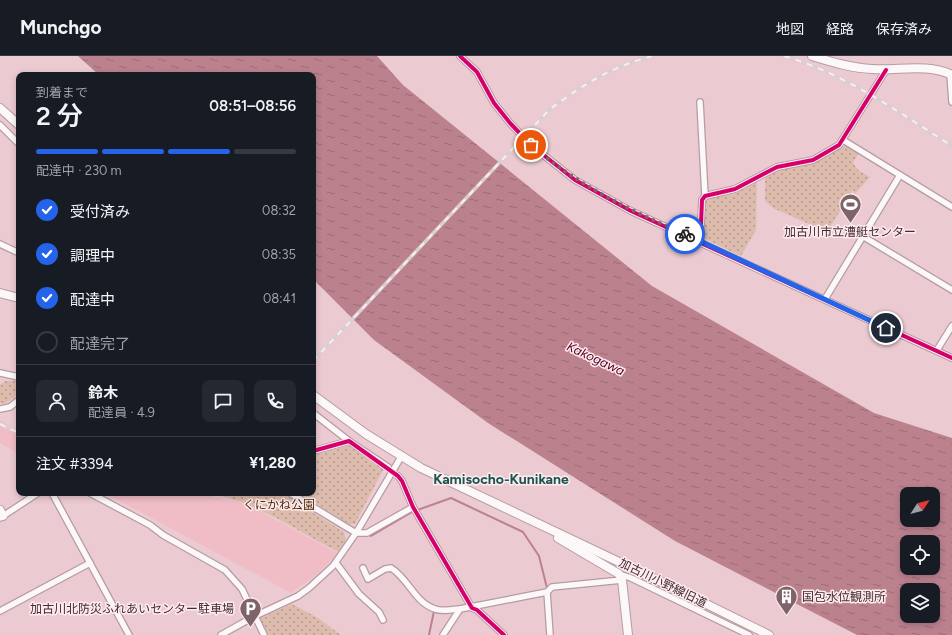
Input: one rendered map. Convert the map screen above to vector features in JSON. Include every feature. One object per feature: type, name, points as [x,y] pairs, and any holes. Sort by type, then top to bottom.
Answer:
[{"type":"main road","points":[[812,56],[837,64],[886,70],[925,68],[951,74]]},
{"type":"main road","points":[[0,108],[16,123]]},
{"type":"main road","points":[[0,293],[16,297]]},
{"type":"main road","name":"加古川小野線旧道","points":[[316,397],[359,430],[401,457],[769,635]]},
{"type":"main road","points":[[555,532],[559,539],[620,577],[628,635]]},
{"type":"street","points":[[460,56],[477,72],[494,103],[510,123],[541,153],[575,180],[631,211],[952,358]]},
{"type":"street","points":[[705,196],[735,189],[777,167],[813,160],[839,145],[844,140],[886,70]]},
{"type":"street","points":[[951,74],[952,102]]},
{"type":"street","points":[[695,239],[701,224],[702,200],[705,196],[700,102]]},
{"type":"street","points":[[0,125],[16,141]]},
{"type":"street","points":[[844,140],[952,207]]},
{"type":"street","points":[[825,300],[900,175]]},
{"type":"street","points":[[864,236],[952,290]]},
{"type":"street","points":[[0,244],[16,252]]},
{"type":"street","points":[[937,350],[952,326]]},
{"type":"street","points":[[0,373],[16,376]]},
{"type":"street","points":[[0,409],[10,407],[16,402]]},
{"type":"street","points":[[316,415],[349,441],[388,467]]},
{"type":"street","points":[[316,451],[349,441]]},
{"type":"street","points":[[221,635],[232,632],[255,616],[298,596],[336,563],[356,533],[401,457]]},
{"type":"street","points":[[398,476],[402,481],[413,507],[472,608],[477,610],[504,635]]},
{"type":"street","points":[[1,515],[33,496]]},
{"type":"street","points":[[54,496],[129,635]]},
{"type":"street","points":[[96,496],[150,525],[163,535],[224,570],[242,590],[264,635]]},
{"type":"street","points":[[295,496],[356,533],[367,533],[413,507]]},
{"type":"street","points":[[0,611],[90,563]]},
{"type":"street","points":[[336,563],[359,594],[383,620]]},
{"type":"street","points":[[363,568],[368,579],[385,569],[391,568],[398,572],[414,593],[429,606],[437,610],[472,608],[547,592],[552,587],[620,577],[631,578],[749,635]]},
{"type":"street","points":[[547,592],[550,635]]},
{"type":"street","points":[[442,635],[460,609]]},
{"type":"shaded area","points":[[0,421],[16,429],[16,452],[0,443]]},
{"type":"shaded area","points":[[111,496],[209,496],[236,501],[256,509],[337,553],[335,557],[315,576],[291,593]]},
{"type":"green space","points":[[847,145],[859,152],[853,163],[858,170],[870,177],[855,194],[853,190],[827,232],[773,208],[765,201],[765,178],[778,170],[814,163]]},
{"type":"green space","points":[[757,182],[756,230],[741,256],[701,237],[704,226],[705,202],[710,198],[734,194]]},
{"type":"green space","points":[[5,381],[16,381],[16,395],[10,401],[3,404],[0,402],[0,385]]},
{"type":"green space","points":[[350,445],[384,468],[355,524],[349,524],[304,496],[316,496],[316,454]]},
{"type":"green space","name":"くにかね公園","points":[[222,496],[287,496],[344,532],[346,541],[339,552],[274,517]]},
{"type":"green space","points":[[292,604],[318,618],[341,635],[267,635],[259,619]]},
{"type":"water","name":"Kakogawa","points":[[78,56],[377,56],[403,85],[652,286],[874,413],[952,438],[952,635],[857,635],[675,541],[488,423],[374,340],[316,282],[316,72],[96,72]]},
{"type":"waterway","points":[[371,536],[412,512],[451,498],[523,532],[539,556],[547,588]]},
{"type":"waterway","points":[[429,635],[434,611]]},
{"type":"railway","points":[[316,358],[549,110],[574,92],[598,78],[623,66],[652,56]]},
{"type":"railway","points":[[784,56],[807,64],[850,83],[952,146]]},
{"type":"railway","points":[[0,424],[16,432]]},
{"type":"cycle path","points":[[460,56],[477,72],[494,103],[510,123],[531,145],[575,180],[631,211],[952,358]]},
{"type":"cycle path","points":[[695,239],[701,224],[702,200],[705,196],[735,189],[777,167],[813,160],[839,145],[886,70]]},
{"type":"cycle path","points":[[316,450],[349,441],[398,476],[402,481],[413,507],[472,608],[477,610],[504,635]]},
{"type":"way so far","points":[[531,145],[575,180],[631,211],[685,234]]},
{"type":"place","name":"加古川市立漕艇センター","points":[[850,224]]},
{"type":"place","name":"国包水位観測所","points":[[787,616]]},
{"type":"place","name":"加古川北防災ふれあいセンター駐車場","points":[[250,628]]},
{"type":"district","name":"Kamisocho-Kunikane","points":[[501,479]]},
{"type":"route","points":[[685,234],[886,328]]}]
